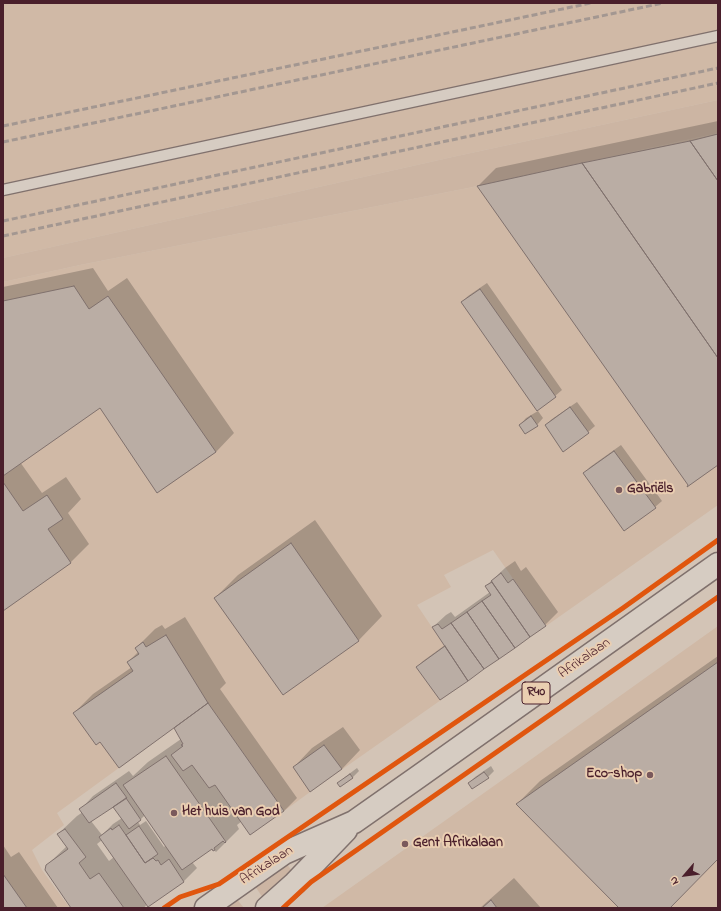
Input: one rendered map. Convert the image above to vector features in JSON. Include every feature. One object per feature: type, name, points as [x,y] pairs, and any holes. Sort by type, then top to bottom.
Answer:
[{"type":"main road","name":"Afrikalaan","points":[[267,908],[295,883],[354,822],[718,564]]},
{"type":"main road","name":"Afrikalaan","points":[[206,908],[284,853],[354,822]]},
{"type":"lane","points":[[3,190],[718,36]]},
{"type":"shaded area","points":[[3,3],[718,3],[718,100],[457,156],[3,258]]},
{"type":"shaded area","points":[[718,100],[718,133],[473,187],[80,265],[3,282],[3,258],[457,156]]},
{"type":"shaded area","points":[[718,133],[718,505],[546,626],[493,550],[444,575],[451,587],[417,605],[468,681],[284,811],[208,703],[57,813],[64,825],[32,850],[42,870],[70,908],[3,908],[3,282],[80,265],[473,187]]},
{"type":"shaded area","points":[[718,626],[718,908],[322,908],[498,783]]},
{"type":"shaded area","points":[[286,863],[292,871],[263,898],[253,883]]},
{"type":"shaded area","points":[[235,897],[244,908],[221,908]]},
{"type":"building","points":[[718,134],[718,181],[690,141]]},
{"type":"building","points":[[690,141],[718,181],[718,358],[582,163]]},
{"type":"building","points":[[582,163],[718,358],[718,465],[687,487],[688,485],[477,186]]},
{"type":"building","points":[[74,286],[89,309],[108,296],[216,452],[157,493],[100,408],[3,476],[3,301]]},
{"type":"building","points":[[480,289],[556,397],[537,411],[461,302]]},
{"type":"building","points":[[570,407],[589,433],[563,452],[545,425]]},
{"type":"building","points":[[531,416],[538,426],[525,434],[519,425]]},
{"type":"building","points":[[614,451],[656,508],[624,531],[583,473]]},
{"type":"building","points":[[3,482],[23,511],[47,495],[63,519],[48,529],[71,563],[3,611]]},
{"type":"building","points":[[291,543],[359,641],[283,695],[214,598]]},
{"type":"building","points":[[501,573],[508,583],[513,579],[546,626],[530,637],[491,581]]},
{"type":"building","points":[[492,582],[530,637],[515,648],[482,601],[491,595],[485,586]]},
{"type":"building","points":[[482,601],[515,648],[499,659],[467,612]]},
{"type":"building","points":[[467,612],[499,659],[484,669],[451,623]]},
{"type":"building","points":[[451,623],[484,669],[468,681],[432,627],[438,624],[442,629]]},
{"type":"building","points":[[166,635],[208,703],[119,768],[100,742],[96,745],[73,713],[133,671],[127,662],[139,654],[135,648],[143,642],[146,647]]},
{"type":"building","points":[[445,646],[468,681],[440,700],[416,667]]},
{"type":"building","points":[[718,662],[718,859],[670,908],[619,908],[516,804]]},
{"type":"building","points":[[208,703],[284,811],[250,835],[215,785],[209,788],[192,765],[183,771],[171,755],[183,746],[181,745],[183,744],[174,728]]},
{"type":"building","points":[[324,745],[342,769],[310,792],[293,767]]},
{"type":"building","name":"Het huis van God","points":[[166,756],[226,842],[225,843],[223,841],[214,848],[215,850],[213,851],[212,849],[182,870],[123,785]]},
{"type":"building","points":[[484,772],[489,778],[472,789],[468,783]]},
{"type":"building","points":[[350,774],[353,778],[340,787],[337,783]]},
{"type":"building","points":[[116,783],[127,798],[89,823],[79,809]]},
{"type":"building","points":[[126,798],[141,820],[129,829],[113,807]]},
{"type":"building","points":[[119,825],[145,863],[153,858],[156,861],[158,860],[161,865],[169,859],[184,882],[148,907],[99,837],[111,828],[112,830]]},
{"type":"building","points":[[139,826],[158,854],[145,863],[126,835]]},
{"type":"building","points":[[65,829],[86,857],[79,863],[90,879],[99,873],[124,908],[71,908],[45,870],[46,865],[68,849],[57,834]]},
{"type":"building","points":[[3,874],[27,908],[3,908]]},
{"type":"building","points":[[491,900],[497,908],[482,908]]},
{"type":"railway","points":[[3,126],[591,3]]},
{"type":"railway","points":[[3,142],[663,3]]},
{"type":"railway","points":[[3,221],[718,68]]},
{"type":"railway","points":[[3,236],[718,83]]},
{"type":"cycle path","points":[[164,908],[180,897],[219,884],[623,608],[718,540]]},
{"type":"cycle path","points":[[283,908],[311,882],[718,597]]},
{"type":"place","name":"Gabriëls","points":[[619,490]]},
{"type":"place","name":"Eco-shop","points":[[650,775]]},
{"type":"place","name":"Het huis van God","points":[[174,813]]},
{"type":"place","name":"Gent Afrikalaan","points":[[405,844]]}]
